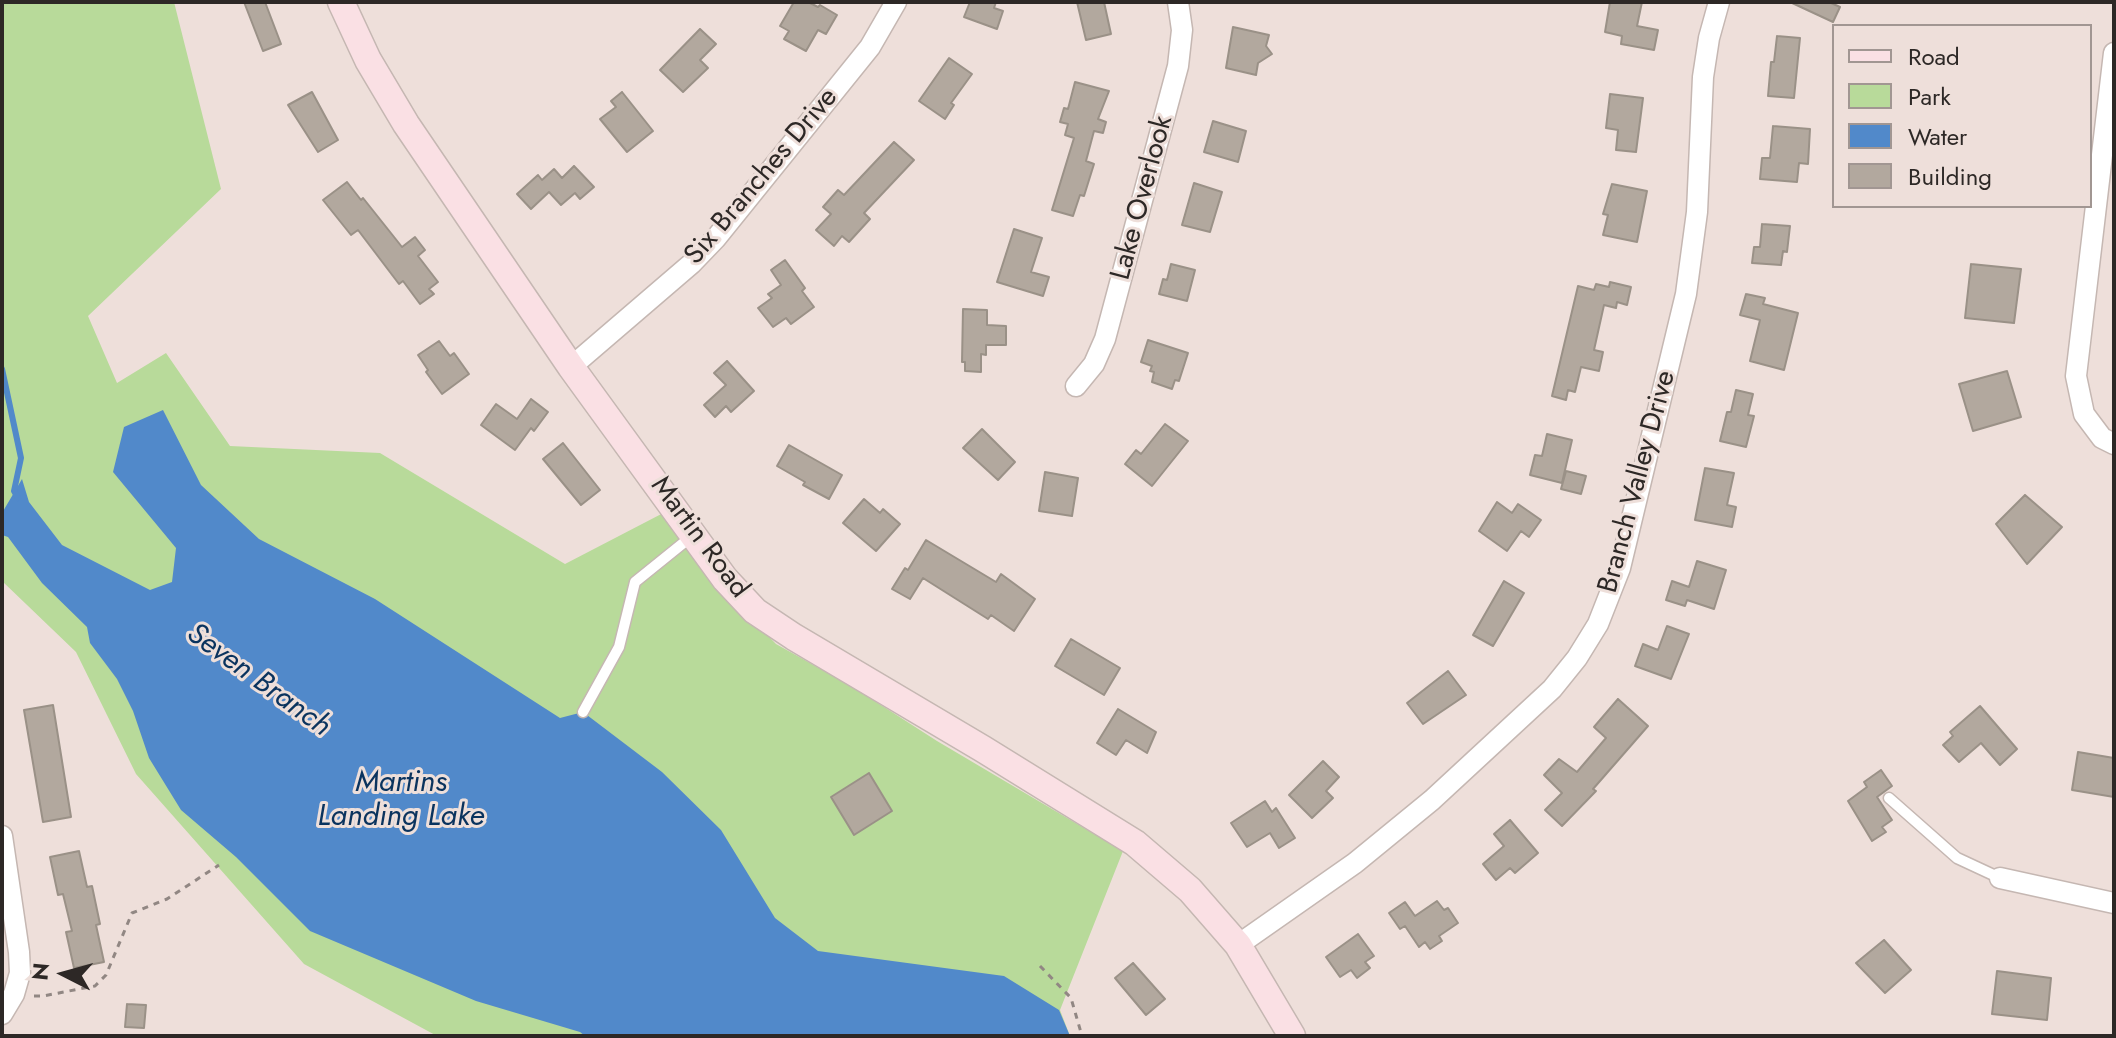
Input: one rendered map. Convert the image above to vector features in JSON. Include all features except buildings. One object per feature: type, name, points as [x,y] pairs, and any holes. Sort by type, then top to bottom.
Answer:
[{"type":"street","name":"Martin Road","points":[[341,2],[368,60],[406,124],[571,367],[725,579],[755,611],[794,637],[1135,843],[1190,890],[1238,945],[1292,1036]]},
{"type":"street","name":"Six Branches Drive","points":[[571,367],[691,264],[716,238],[870,47],[896,2]]},
{"type":"street","name":"Lake Overlook","points":[[1076,386],[1094,364],[1105,339],[1178,66],[1182,30],[1178,2]]},
{"type":"street","name":"Branch Valley Drive","points":[[1238,945],[1355,863],[1432,800],[1552,689],[1577,658],[1598,624],[1620,568],[1686,294],[1697,212],[1703,77],[1719,2]]},
{"type":"street","points":[[2114,53],[2076,376],[2084,414],[2102,438],[2114,444]]},
{"type":"street","points":[[2,836],[20,973],[14,994],[2,1014]]},
{"type":"street","points":[[2000,878],[2114,903]]},
{"type":"lane","points":[[583,712],[619,647],[635,582],[694,534]]},
{"type":"lane","points":[[1889,798],[1957,858],[2000,878]]},
{"type":"path","points":[[14,994],[43,996],[95,986],[106,975],[132,913],[167,899],[219,865]]},
{"type":"path","points":[[1040,966],[1071,998],[1082,1036]]},
{"type":"green space","points":[[2,2],[174,2],[221,189],[88,316],[117,383],[166,353],[230,446],[380,453],[565,564],[669,510],[708,574],[776,644],[853,687],[937,741],[1123,851],[1060,1010],[1070,1036],[437,1036],[304,964],[136,774],[76,652],[2,581]]},
{"type":"water","name":"Martins Landing Lake","points":[[163,410],[201,485],[259,539],[375,599],[560,718],[583,712],[662,772],[721,830],[775,918],[818,951],[1004,976],[1059,1010],[1070,1036],[585,1036],[476,1001],[310,931],[236,857],[181,810],[149,758],[133,711],[117,679],[90,643],[87,627],[42,583],[8,537],[2,535],[2,513],[22,479],[29,502],[62,545],[150,590],[172,582],[176,548],[113,472],[124,427]]},
{"type":"waterway","name":"Seven Branch","points":[[2,369],[21,458],[14,491],[18,498]]}]
